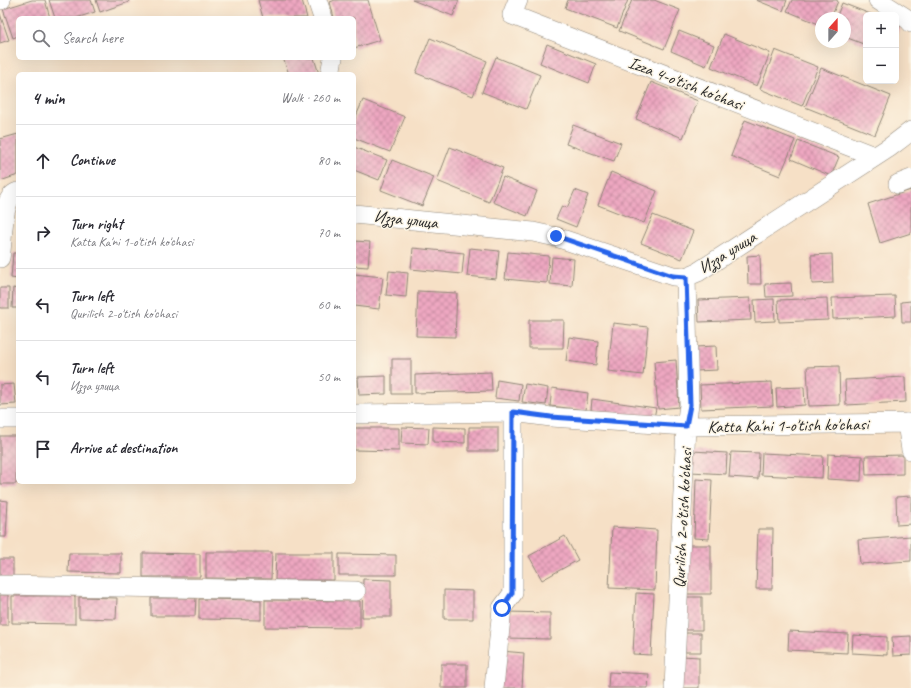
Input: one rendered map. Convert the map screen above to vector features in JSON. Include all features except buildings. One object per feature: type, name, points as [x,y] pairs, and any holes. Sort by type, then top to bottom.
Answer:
[{"type":"street","points":[[317,0],[322,16]]},
{"type":"street","name":"Izza 4-o'tish ko'chasi","points":[[518,0],[512,16],[874,156]]},
{"type":"street","points":[[878,0],[911,23]]},
{"type":"street","points":[[330,72],[333,60]]},
{"type":"street","name":"Изза улица","points":[[356,214],[533,232],[556,236],[673,276],[686,277],[698,272],[890,147],[911,131]]},
{"type":"street","points":[[0,258],[5,203],[12,193],[16,192]]},
{"type":"street","name":"Qurilish 2-o'tish ko'chasi","points":[[674,688],[686,426],[690,405],[686,277]]},
{"type":"street","points":[[494,688],[502,608],[512,593],[513,412]]},
{"type":"street","name":"Katta Ka'ni 1-o'tish ko'chasi","points":[[356,414],[513,412],[551,417],[686,426],[909,423]]},
{"type":"street","points":[[0,419],[16,419]]},
{"type":"street","points":[[909,423],[911,450]]},
{"type":"street","points":[[0,585],[356,591]]},
{"type":"route","points":[[502,608],[512,593],[513,412],[551,417],[686,426],[690,405],[686,277],[673,276],[556,236]]}]
